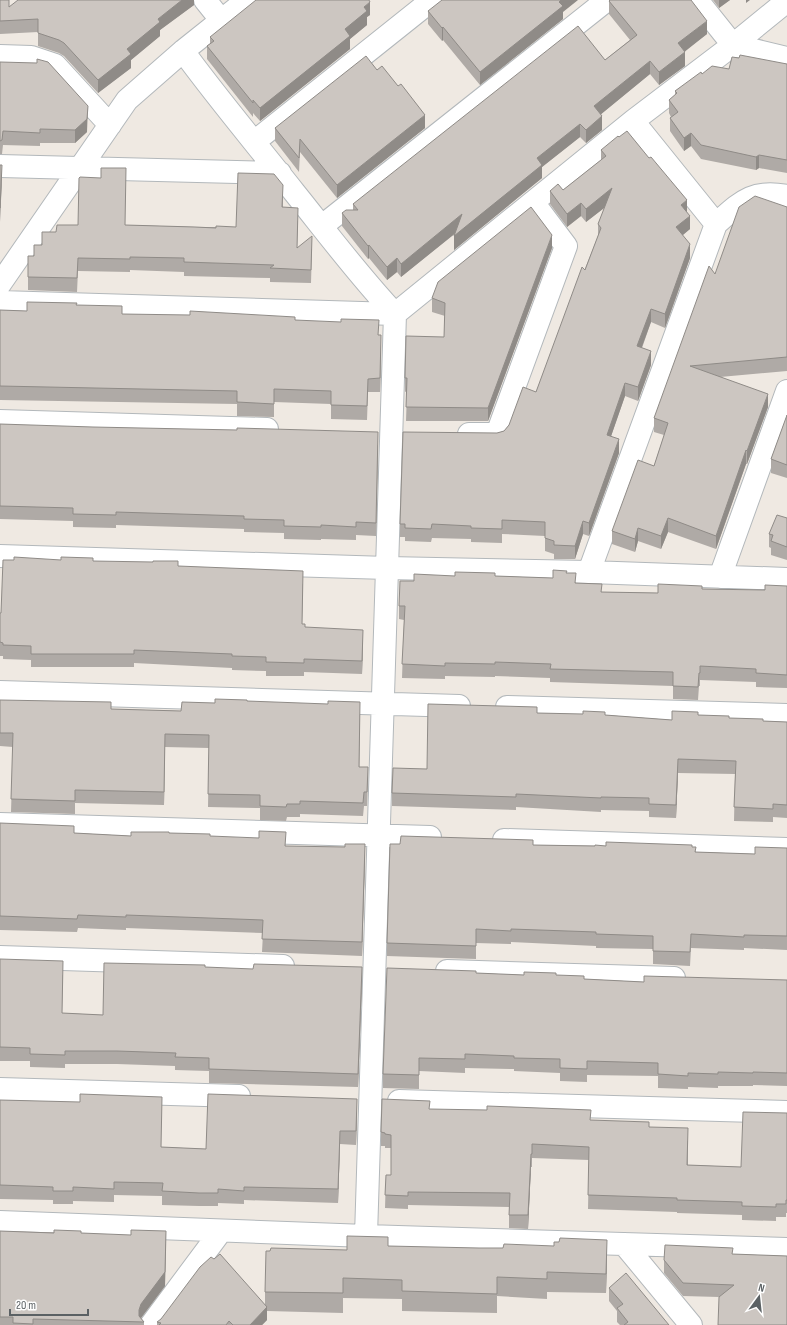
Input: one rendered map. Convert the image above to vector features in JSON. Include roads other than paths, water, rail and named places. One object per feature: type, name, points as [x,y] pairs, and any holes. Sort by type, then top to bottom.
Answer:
[{"type":"street","points":[[206,0],[221,20]]},
{"type":"street","points":[[0,284],[78,169],[128,100],[183,51],[247,0]]},
{"type":"street","points":[[254,142],[432,0]]},
{"type":"street","points":[[322,226],[607,0]]},
{"type":"street","points":[[697,0],[733,45],[787,58]]},
{"type":"street","points":[[0,302],[395,314],[633,121],[733,45],[787,1]]},
{"type":"street","points":[[183,51],[254,142],[379,297],[395,314]]},
{"type":"street","points":[[0,56],[31,57],[55,65],[110,125]]},
{"type":"street","points":[[633,121],[716,224]]},
{"type":"street","points":[[0,166],[280,174]]},
{"type":"street","points":[[589,572],[716,224],[738,204],[753,196],[787,196]]},
{"type":"street","points":[[452,434],[497,434],[566,246],[533,202]]},
{"type":"street","points":[[366,1236],[387,568],[381,432],[395,314]]},
{"type":"street","points":[[720,577],[787,391]]},
{"type":"street","points":[[0,421],[285,430]]},
{"type":"street","points":[[381,432],[414,433]]},
{"type":"street","points":[[0,556],[387,568],[589,572],[787,579]]},
{"type":"street","points":[[0,692],[787,715]]},
{"type":"street","points":[[0,824],[449,838]]},
{"type":"street","points":[[481,839],[787,849]]},
{"type":"street","points":[[0,957],[300,966]]},
{"type":"street","points":[[426,970],[693,978]]},
{"type":"street","points":[[0,1089],[261,1097]]},
{"type":"street","points":[[348,1099],[787,1112]]},
{"type":"street","points":[[0,1222],[366,1236],[787,1249]]},
{"type":"street","points":[[151,1325],[221,1231]]},
{"type":"street","points":[[624,1244],[691,1325]]}]
